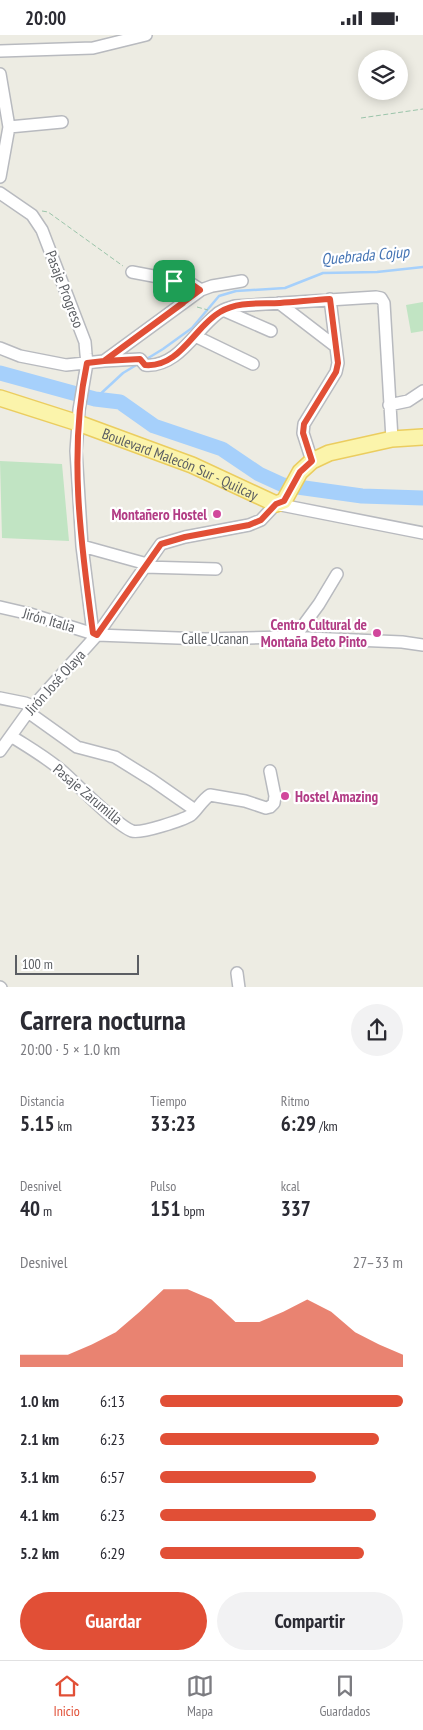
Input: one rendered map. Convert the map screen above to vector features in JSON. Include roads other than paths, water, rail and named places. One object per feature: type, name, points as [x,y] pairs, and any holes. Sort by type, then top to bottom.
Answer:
[{"type":"main road","name":"Boulevard Malecón Sur - Quilcay","points":[[0,398],[79,417],[280,503]]},
{"type":"main road","points":[[280,503],[300,472],[312,461],[329,453],[392,439],[423,437]]},
{"type":"street","points":[[96,35],[96,47]]},
{"type":"street","points":[[0,51],[77,50],[146,35]]},
{"type":"street","points":[[0,74],[2,103],[9,127],[2,153],[0,177]]},
{"type":"street","points":[[9,127],[62,122]]},
{"type":"street","name":"Pasaje Progreso","points":[[0,193],[36,212],[85,342],[86,368],[79,417]]},
{"type":"street","points":[[132,272],[190,283],[200,290]]},
{"type":"street","points":[[174,281],[176,291],[183,303]]},
{"type":"street","points":[[0,348],[20,356],[86,368],[104,361],[200,290],[242,281]]},
{"type":"street","points":[[104,361],[143,362],[154,365],[162,363],[179,353],[218,313],[246,304],[381,298],[384,303],[392,439]]},
{"type":"street","points":[[312,461],[303,433],[304,424],[336,372],[338,363],[330,299]]},
{"type":"street","points":[[279,303],[335,345]]},
{"type":"street","points":[[223,310],[271,331]]},
{"type":"street","points":[[194,336],[253,364]]},
{"type":"street","points":[[389,405],[408,401],[423,391]]},
{"type":"street","name":"Jirón José Olaya","points":[[79,417],[76,451],[82,546],[95,634]]},
{"type":"street","name":"Jirón José Olaya","points":[[0,751],[30,709],[95,634],[161,544],[185,537],[249,525],[261,520],[280,503]]},
{"type":"street","name":"Boulevard Malecón Sur - Quilcay","points":[[280,503],[423,533]]},
{"type":"street","points":[[82,546],[145,565],[216,569]]},
{"type":"street","points":[[294,638],[319,604],[337,574]]},
{"type":"street","name":"Jirón Italia","points":[[0,607],[95,634]]},
{"type":"street","name":"Calle Ucanan","points":[[95,634],[205,639],[294,638],[402,642],[423,645]]},
{"type":"street","points":[[0,698],[30,709],[77,747],[115,757],[195,810]]},
{"type":"street","name":"Pasaje Zarumilla","points":[[11,736],[60,769],[118,822],[132,831],[174,823],[192,814],[210,795],[245,801],[266,808],[270,807],[274,803],[275,796],[270,771]]},
{"type":"street","points":[[237,973],[239,987]]},
{"type":"waterway","name":"Quebrada Cojup","points":[[145,360],[192,328],[219,296],[236,291],[285,288],[323,273],[377,272],[423,267]]},
{"type":"waterway","name":"Quebrada Cojup","points":[[95,399],[123,373],[138,364]]},
{"type":"waterway","points":[[0,373],[95,399],[120,402],[154,426],[222,449],[259,474],[283,485],[362,496],[423,498]]},
{"type":"place","name":"Montañero Hostel","points":[[217,514]]},
{"type":"place","name":"Centro Cultural de Montaña Beto Pinto","points":[[377,633]]},
{"type":"place","name":"Hostel Amazing","points":[[285,796]]}]
